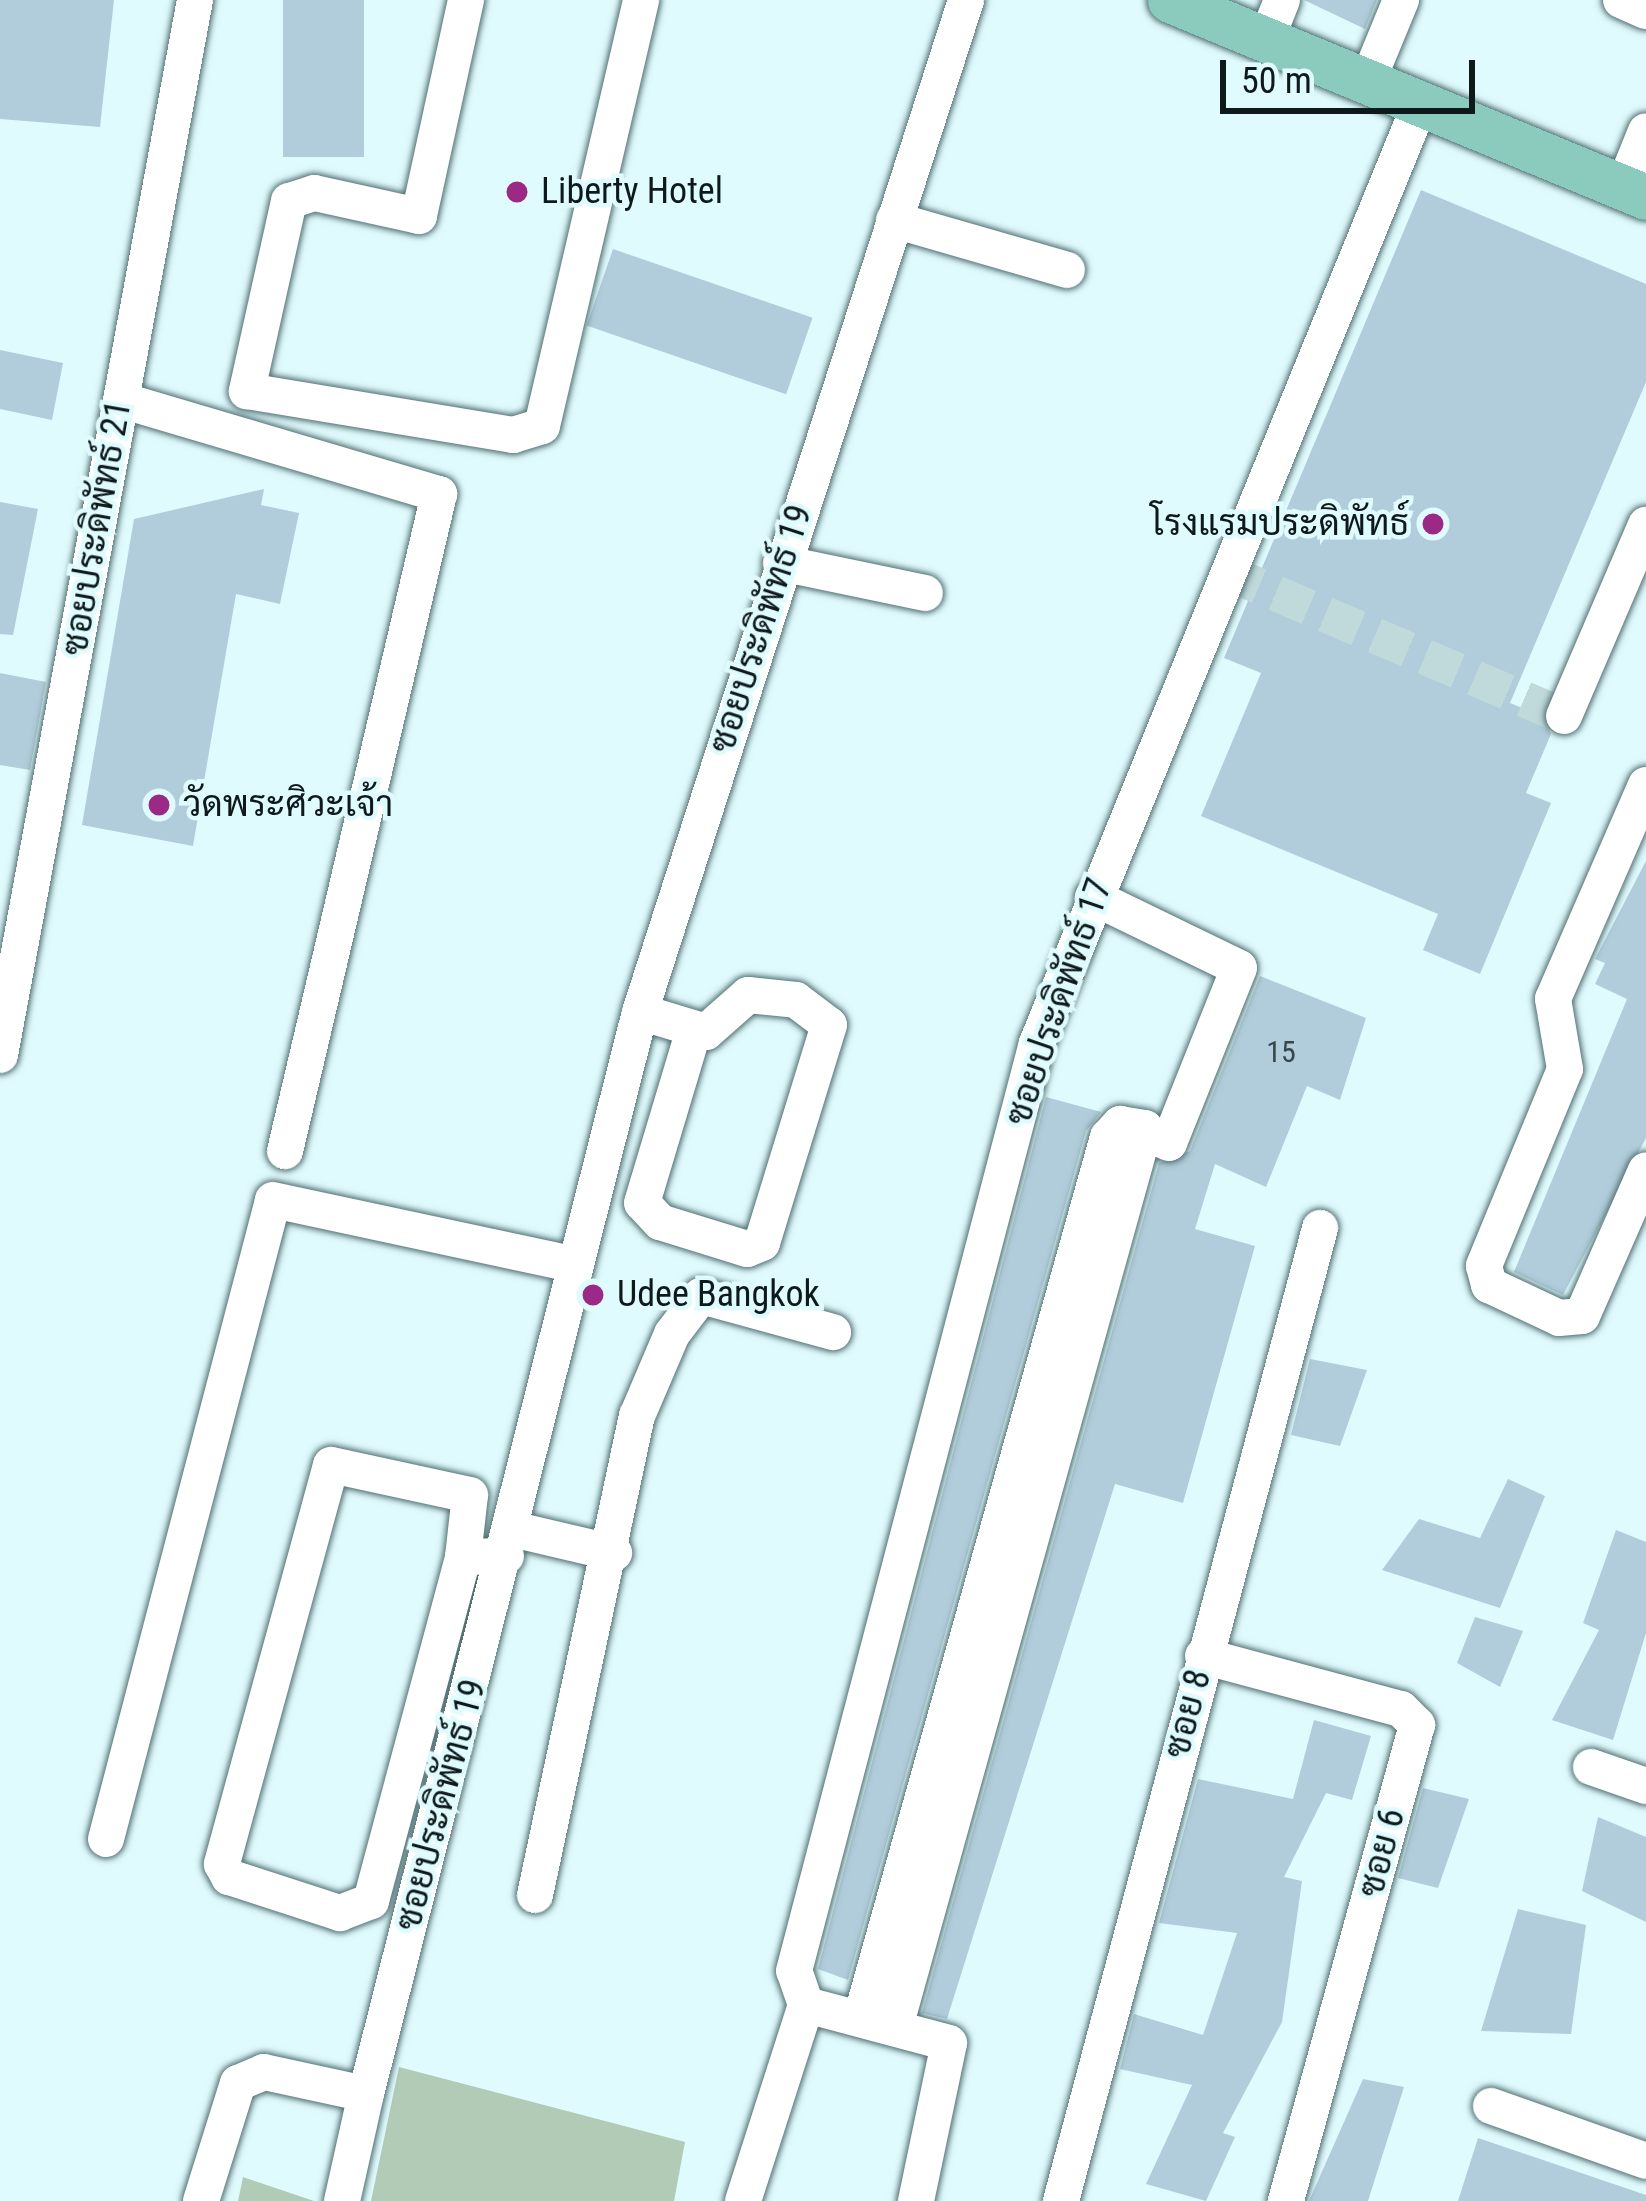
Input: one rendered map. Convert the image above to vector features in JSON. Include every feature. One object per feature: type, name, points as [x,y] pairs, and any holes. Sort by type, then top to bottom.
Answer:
[{"type":"main road","points":[[1170,0],[1274,20],[1366,86],[1635,193]]},
{"type":"street","name":"ซอยประดิพัทธ์ 21","points":[[0,1055],[195,0]]},
{"type":"street","points":[[466,0],[419,216],[314,193],[289,201],[247,391],[513,435],[542,426],[641,0]]},
{"type":"street","name":"ซอยประดิพัทธ์ 19","points":[[341,2201],[509,1543],[572,1264],[640,1012],[781,562],[967,0]]},
{"type":"street","points":[[1366,86],[1401,0]]},
{"type":"street","points":[[1622,0],[1646,10]]},
{"type":"street","name":"ซอยประดิพัทธ์ 17","points":[[743,2201],[802,2002],[794,1971],[1036,1043],[1418,109]]},
{"type":"street","points":[[1635,193],[1646,131]]},
{"type":"street","points":[[894,220],[1067,270]]},
{"type":"street","points":[[121,400],[439,494],[285,1150]]},
{"type":"street","points":[[1564,716],[1646,525]]},
{"type":"street","points":[[781,562],[926,593]]},
{"type":"street","points":[[1646,785],[1636,837],[1553,999],[1565,1069],[1484,1266],[1489,1285],[1559,1318],[1582,1316],[1646,1170]]},
{"type":"street","points":[[878,2023],[1108,1137],[1120,1124],[1169,1143],[1239,968],[1093,897]]},
{"type":"street","points":[[640,1012],[694,1030],[720,1026],[724,1006],[748,995],[796,1000],[829,1025],[762,1243],[747,1249],[660,1222],[642,1203],[694,1030]]},
{"type":"street","points":[[106,1839],[274,1200],[572,1264]]},
{"type":"street","name":"ซอย 8","points":[[1062,2201],[1320,1228]]},
{"type":"street","points":[[535,1895],[614,1553],[637,1416],[694,1298],[832,1332]]},
{"type":"street","points":[[331,1465],[470,1495],[464,1557],[371,1900],[340,1912],[229,1877],[222,1864],[331,1465]]},
{"type":"street","points":[[464,1557],[509,1543],[614,1553]]},
{"type":"street","name":"ซอย 6","points":[[1203,1656],[1401,1708],[1417,1725],[1286,2201]]},
{"type":"street","points":[[1591,1767],[1646,1786]]},
{"type":"street","points":[[802,2002],[949,2043],[916,2201]]},
{"type":"street","points":[[202,2201],[238,2083],[263,2072],[367,2094]]},
{"type":"street","points":[[1491,2106],[1646,2161]]},
{"type":"green space","points":[[399,2067],[685,2142],[674,2201],[371,2201]]},
{"type":"green space","points":[[243,2177],[314,2201],[238,2201]]},
{"type":"building","points":[[0,0],[114,0],[100,127],[0,119]]},
{"type":"building","points":[[283,0],[364,0],[364,157],[283,157]]},
{"type":"building","points":[[1304,0],[1377,0],[1365,29]]},
{"type":"building","name":"โรงแรมประดิพัทธ์","points":[[1421,190],[1646,284],[1646,382],[1510,703],[1542,716],[1551,734],[1526,793],[1551,803],[1480,974],[1423,950],[1438,914],[1201,816],[1261,673],[1224,658]]},
{"type":"building","points":[[613,249],[813,318],[786,394],[587,326]]},
{"type":"building","points":[[0,350],[63,363],[52,420],[0,409]]},
{"type":"building","points":[[264,489],[261,505],[299,513],[280,604],[236,594],[193,846],[82,825],[134,519]]},
{"type":"building","points":[[0,502],[38,509],[13,635],[0,634]]},
{"type":"building","points":[[0,673],[46,682],[30,770],[0,765]]},
{"type":"building","points":[[1646,861],[1646,1138],[1563,1295],[1514,1272],[1627,999],[1595,984],[1605,963],[1595,959]]},
{"type":"building","points":[[1260,976],[1366,1018],[1340,1100],[1307,1086],[1266,1187],[1215,1164],[1195,1229],[1255,1246],[1183,1503],[1115,1484],[947,2019],[922,2013],[1159,1163],[1190,1151]]},
{"type":"building","points":[[1046,1097],[1101,1112],[1086,1131],[848,1980],[818,1969]]},
{"type":"building","points":[[1310,1359],[1367,1370],[1340,1446],[1291,1435]]},
{"type":"building","points":[[1508,1479],[1545,1496],[1500,1608],[1382,1570],[1419,1519],[1480,1538]]},
{"type":"building","points":[[1616,1530],[1646,1542],[1646,1633],[1613,1740],[1552,1720],[1599,1630],[1583,1623]]},
{"type":"building","points":[[1475,1617],[1523,1631],[1500,1687],[1457,1663]]},
{"type":"building","points":[[1314,1720],[1371,1736],[1352,1800],[1326,1793],[1284,1877],[1302,1881],[1282,2022],[1223,2133],[1235,2137],[1206,2201],[1146,2184],[1192,2085],[1120,2069],[1134,2014],[1203,2035],[1237,1933],[1159,1923],[1198,1779],[1293,1799]]},
{"type":"building","points":[[1423,1788],[1469,1799],[1438,1888],[1398,1878]]},
{"type":"building","points":[[1598,1817],[1646,1837],[1646,1922],[1582,1891]]},
{"type":"building","points":[[1518,1909],[1586,1925],[1571,2034],[1481,2031]]},
{"type":"building","points":[[1363,2079],[1404,2087],[1368,2201],[1309,2201]]},
{"type":"building","points":[[1478,2138],[1646,2195],[1646,2201],[1458,2201]]},
{"type":"tunnel","points":[[1226,572],[1564,716]]},
{"type":"place","name":"Liberty Hotel","points":[[517,192]]},
{"type":"place","name":"โรงแรมประดิพัทธ์","points":[[1433,524]]},
{"type":"place","name":"วัดพระศิวะเจ้า","points":[[159,805]]},
{"type":"place","name":"Udee Bangkok","points":[[593,1295]]}]
